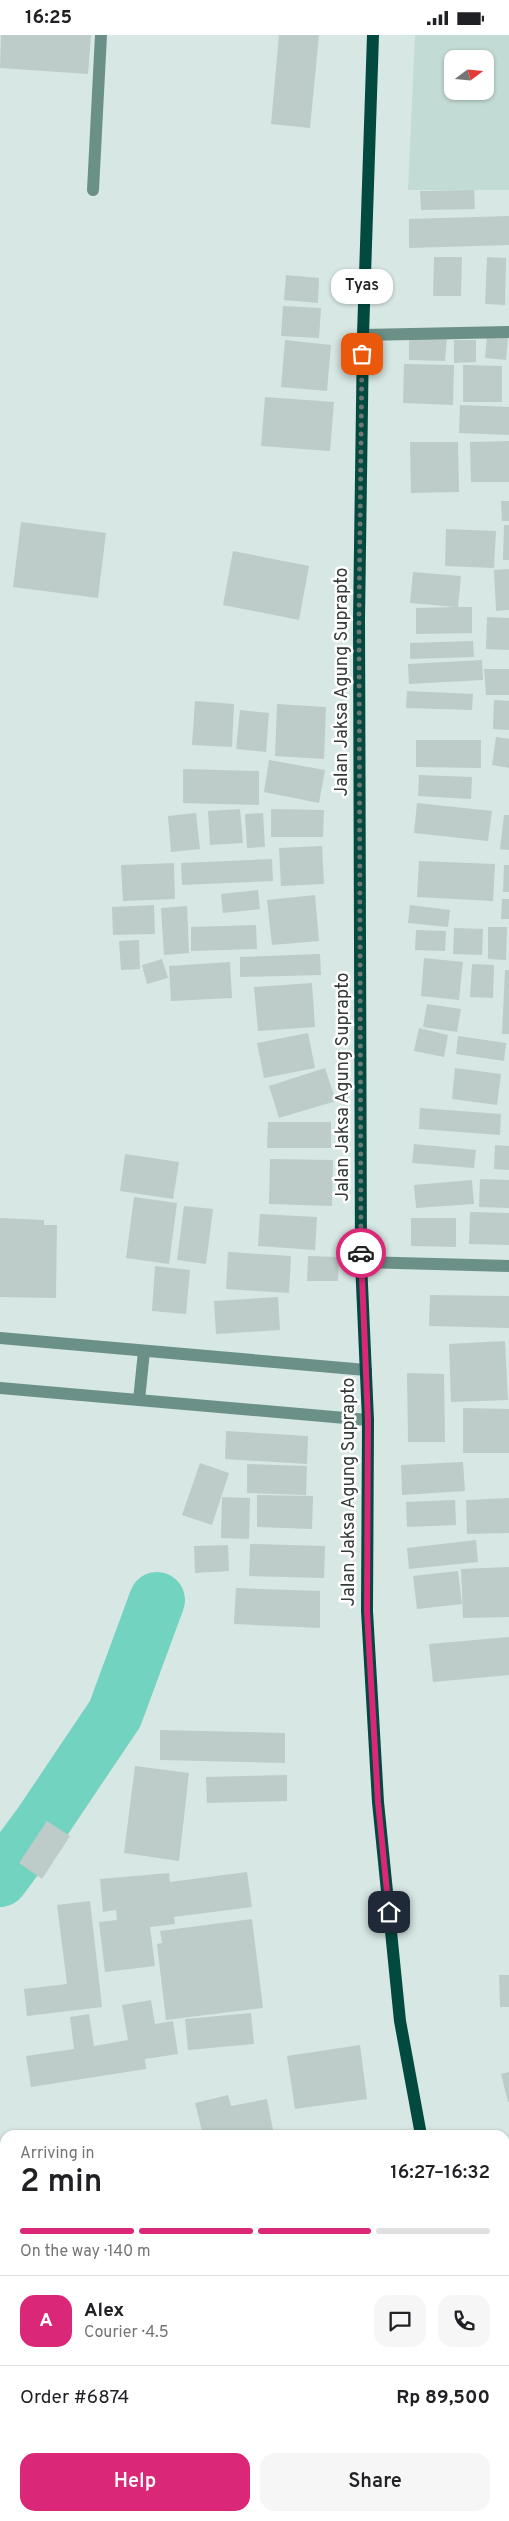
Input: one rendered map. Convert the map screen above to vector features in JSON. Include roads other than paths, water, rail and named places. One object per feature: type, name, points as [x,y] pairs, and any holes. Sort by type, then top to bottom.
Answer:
[{"type":"main road","name":"Jalan Jaksa Agung Suprapto","points":[[373,35],[363,335],[359,619],[361,1262],[368,1420],[367,1611],[378,1802],[400,2021],[420,2130]]},
{"type":"street","points":[[93,189],[101,35]]},
{"type":"street","points":[[363,335],[509,332]]},
{"type":"street","points":[[361,1262],[509,1266]]},
{"type":"street","points":[[0,1339],[366,1369]]},
{"type":"street","points":[[139,1400],[144,1351]]},
{"type":"street","points":[[0,1387],[368,1420]]},
{"type":"waterway","points":[[0,1879],[41,1824],[115,1714],[157,1600]]},
{"type":"place","name":"Tyas","points":[[362,354]]}]
